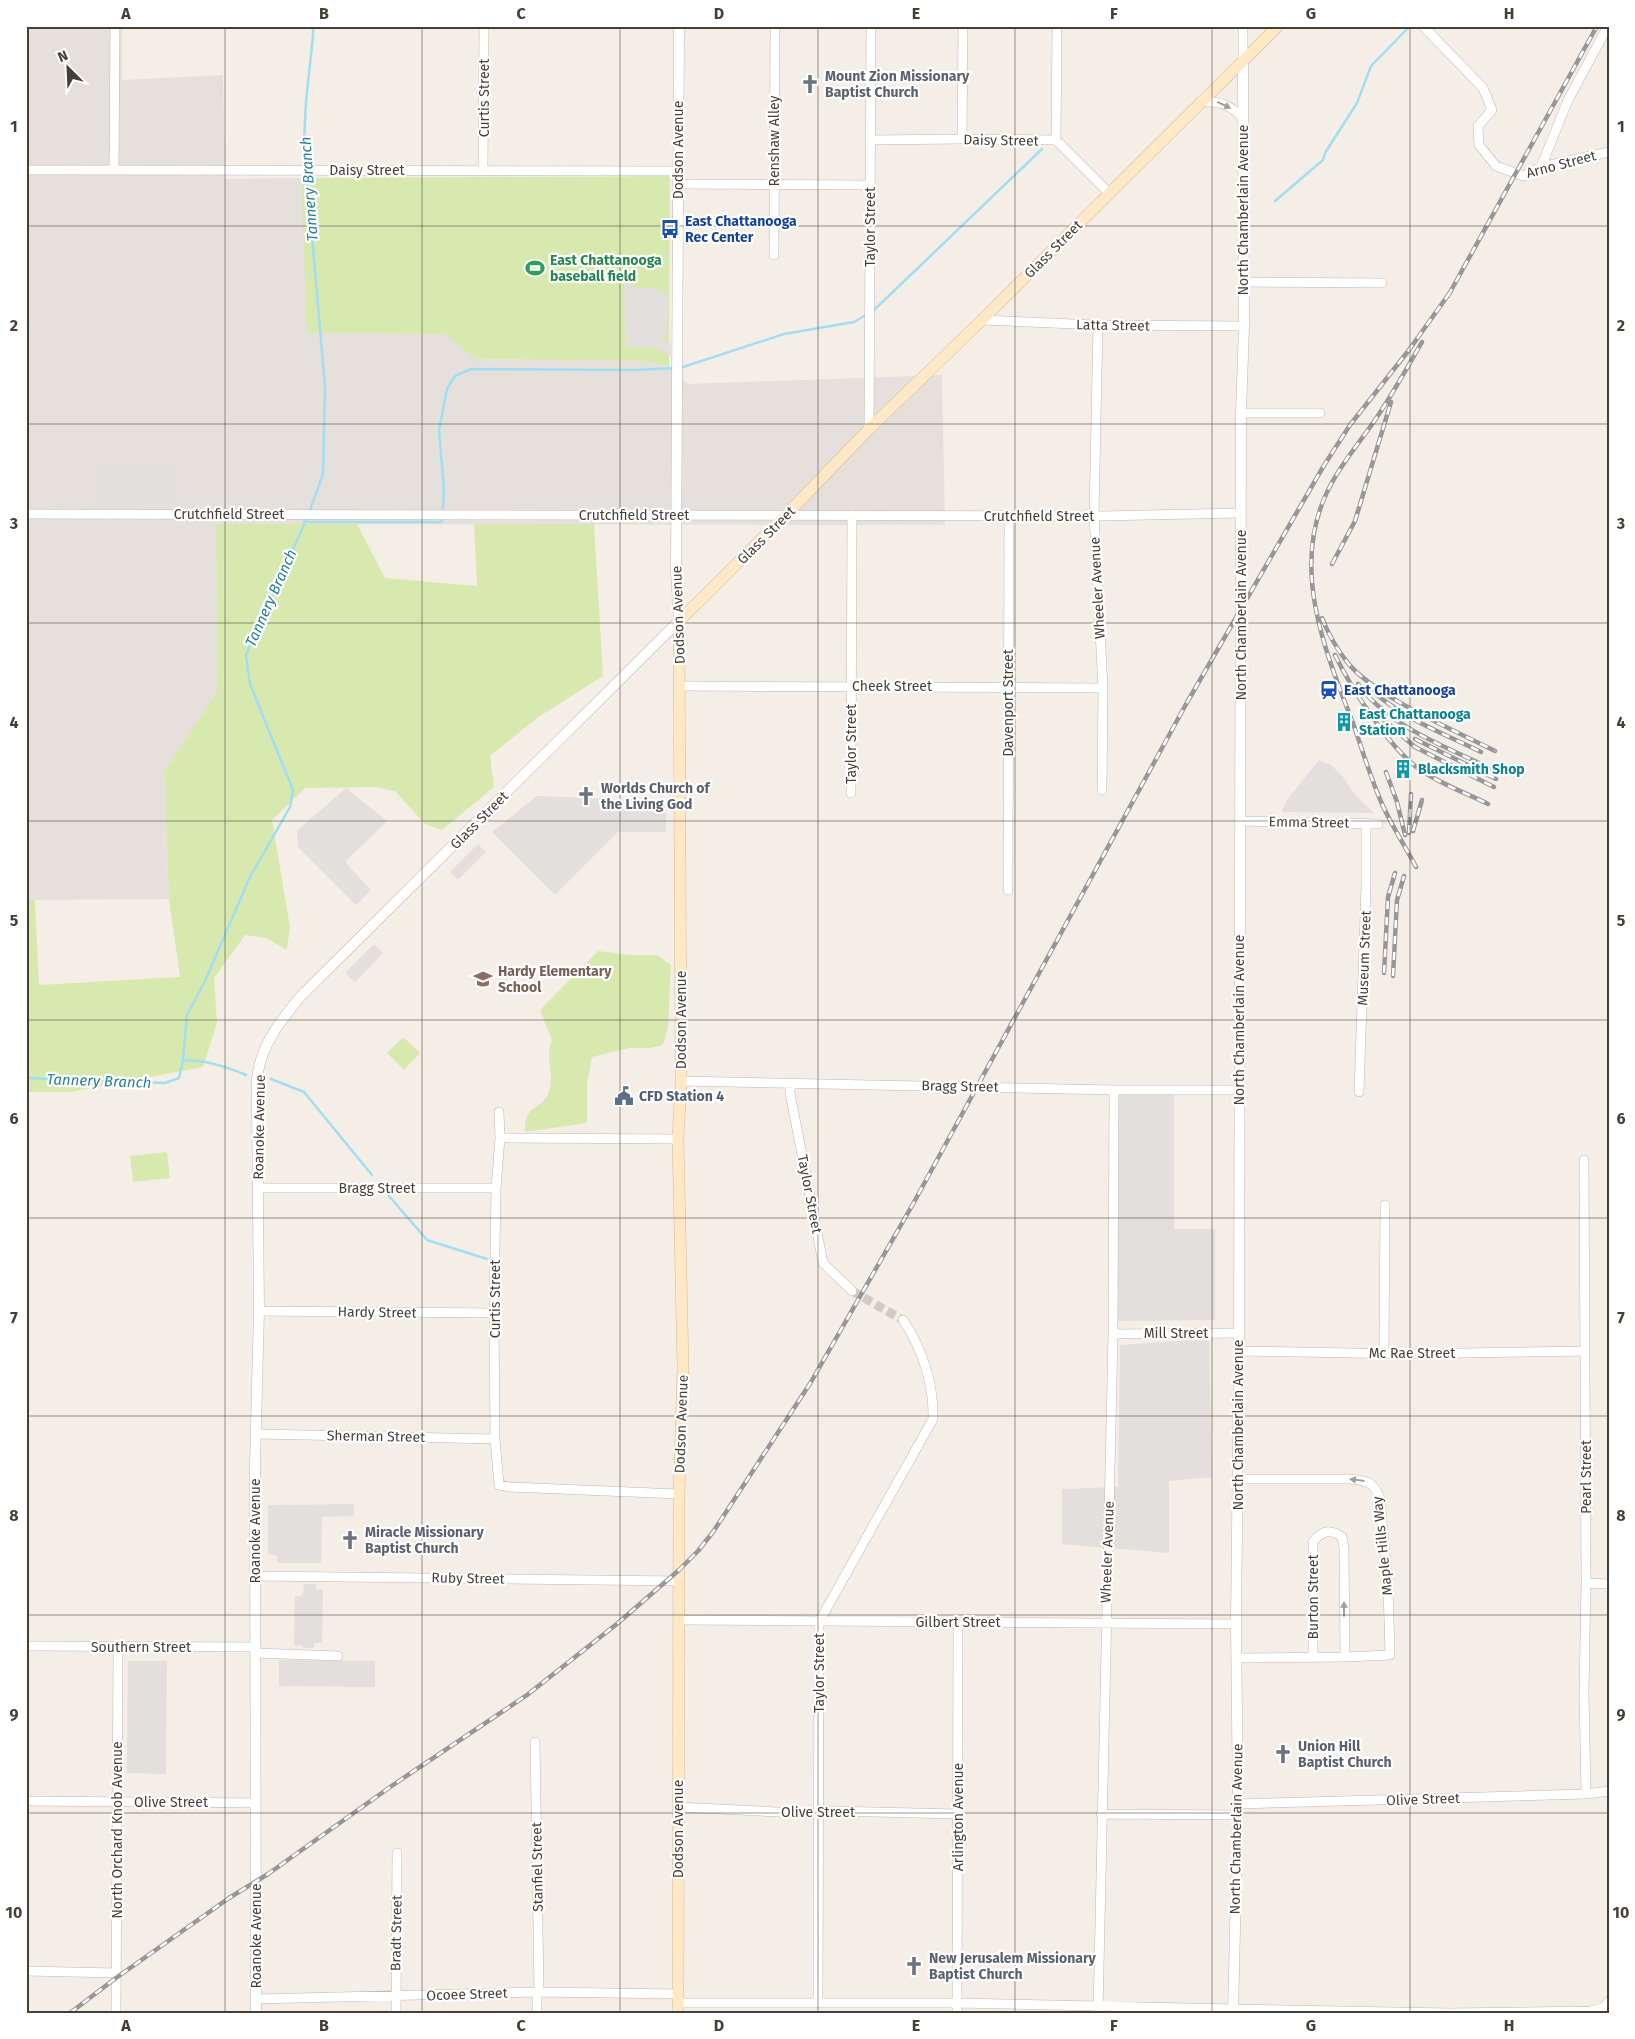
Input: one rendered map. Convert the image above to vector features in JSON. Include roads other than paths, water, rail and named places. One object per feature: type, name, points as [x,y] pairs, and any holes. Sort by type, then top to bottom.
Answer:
[{"type":"main road","name":"Glass Street","points":[[679,621],[869,429],[982,320],[1278,26]]},
{"type":"main road","name":"Dodson Avenue","points":[[678,2003],[679,1494],[683,1367],[678,1139],[681,1080],[679,621]]},
{"type":"street","points":[[114,170],[115,26]]},
{"type":"street","name":"Curtis Street","points":[[484,26],[484,171]]},
{"type":"street","name":"Dodson Avenue","points":[[679,26],[676,515],[676,571],[679,621]]},
{"type":"street","name":"Renshaw Alley","points":[[774,255],[775,26]]},
{"type":"street","name":"Taylor Street","points":[[869,429],[871,26]]},
{"type":"street","points":[[962,139],[963,26]]},
{"type":"street","points":[[1056,140],[1057,26]]},
{"type":"street","name":"North Chamberlain Avenue","points":[[1235,2012],[1238,1804],[1238,1658],[1236,1624],[1239,1351],[1241,513],[1244,326],[1243,26]]},
{"type":"street","name":"Arno Street","points":[[1422,26],[1483,88],[1492,110],[1478,126],[1479,145],[1496,166],[1523,176],[1541,167],[1609,152]]},
{"type":"street","points":[[1541,167],[1568,100],[1608,26]]},
{"type":"street","points":[[1201,102],[1218,102],[1237,112],[1243,119]]},
{"type":"street","name":"Daisy Street","points":[[870,140],[1056,140],[1109,193]]},
{"type":"street","name":"Daisy Street","points":[[26,170],[678,171]]},
{"type":"street","points":[[678,184],[870,185]]},
{"type":"street","points":[[1244,282],[1382,284]]},
{"type":"street","name":"Latta Street","points":[[982,320],[1098,325],[1244,326]]},
{"type":"street","name":"Wheeler Avenue","points":[[1098,325],[1094,515],[1103,688],[1102,790]]},
{"type":"street","points":[[1242,413],[1320,414]]},
{"type":"street","name":"Crutchfield Street","points":[[26,514],[1009,516],[1241,513]]},
{"type":"street","name":"Taylor Street","points":[[850,793],[852,515]]},
{"type":"street","name":"Davenport Street","points":[[1008,890],[1009,516]]},
{"type":"street","name":"Glass Street","points":[[264,1051],[278,1024],[301,996],[679,621]]},
{"type":"street","name":"Cheek Street","points":[[680,686],[1008,686],[1103,688]]},
{"type":"street","name":"Emma Street","points":[[1240,821],[1378,824]]},
{"type":"street","name":"Museum Street","points":[[1359,1092],[1366,887],[1366,823]]},
{"type":"street","name":"Roanoke Avenue","points":[[256,2013],[255,1464],[259,1311],[256,1103],[258,1073],[264,1051]]},
{"type":"street","name":"Bragg Street","points":[[681,1080],[1114,1090],[1239,1090]]},
{"type":"street","name":"Taylor Street","points":[[790,1084],[790,1093],[823,1263],[852,1291]]},
{"type":"street","name":"Wheeler Avenue","points":[[1098,2010],[1105,1623],[1113,1334],[1114,1090]]},
{"type":"street","name":"Curtis Street","points":[[499,1112],[500,1138],[496,1188],[494,1313],[495,1439],[499,1485],[679,1494]]},
{"type":"street","points":[[500,1138],[678,1139]]},
{"type":"street","name":"Pearl Street","points":[[1584,1160],[1586,1584],[1584,1694],[1586,1794]]},
{"type":"street","name":"Bragg Street","points":[[258,1188],[496,1188]]},
{"type":"street","points":[[1384,1353],[1385,1205]]},
{"type":"street","name":"Hardy Street","points":[[259,1311],[494,1313]]},
{"type":"street","name":"Taylor Street","points":[[818,2003],[820,1622],[933,1418],[933,1408],[920,1349],[903,1320]]},
{"type":"street","name":"Mill Street","points":[[1113,1334],[1239,1333]]},
{"type":"street","name":"Mc Rae Street","points":[[1239,1351],[1384,1353],[1585,1351]]},
{"type":"street","name":"Sherman Street","points":[[257,1434],[495,1439]]},
{"type":"street","name":"Maple Hills Way","points":[[1238,1478],[1351,1478],[1366,1481],[1375,1487],[1380,1498],[1388,1587],[1390,1655],[1345,1657]]},
{"type":"street","name":"Burton Street","points":[[1313,1657],[1313,1542],[1318,1534],[1326,1531],[1335,1532],[1342,1537],[1344,1548],[1345,1657]]},
{"type":"street","name":"Ruby Street","points":[[256,1576],[679,1580]]},
{"type":"street","points":[[1586,1584],[1609,1584]]},
{"type":"street","name":"Gilbert Street","points":[[679,1620],[1236,1624]]},
{"type":"street","name":"Arlington Avenue","points":[[957,2013],[958,1622]]},
{"type":"street","name":"Southern Street","points":[[26,1646],[255,1650],[338,1656]]},
{"type":"street","name":"North Orchard Knob Avenue","points":[[116,2013],[118,1648]]},
{"type":"street","points":[[1238,1658],[1345,1657]]},
{"type":"street","name":"Stanfiel Street","points":[[535,1742],[537,2013]]},
{"type":"street","name":"Olive Street","points":[[1238,1804],[1586,1794],[1609,1791]]},
{"type":"street","name":"Olive Street","points":[[26,1801],[256,1803]]},
{"type":"street","name":"Olive Street","points":[[678,1807],[819,1814],[832,1811],[958,1814]]},
{"type":"street","points":[[1101,1814],[1237,1815]]},
{"type":"street","name":"Bradt Street","points":[[396,2013],[397,1853]]},
{"type":"street","points":[[26,1970],[116,1973]]},
{"type":"street","name":"Ocoee Street","points":[[256,1999],[538,1992],[678,2003],[957,2003],[1098,2010],[1450,2013],[1590,2011],[1602,2008],[1609,2001]]},
{"type":"waterway","name":"Tannery Branch","points":[[309,513],[323,474],[325,387],[304,142],[313,26]]},
{"type":"waterway","points":[[1275,201],[1323,160],[1325,153],[1357,103],[1371,66],[1410,26]]},
{"type":"waterway","points":[[873,311],[1042,149]]},
{"type":"waterway","points":[[680,368],[784,334],[854,322],[866,315]]},
{"type":"waterway","points":[[304,522],[442,522],[444,490],[439,430],[447,389],[455,376],[471,369],[635,370],[675,368]]},
{"type":"waterway","name":"Tannery Branch","points":[[26,1078],[165,1083],[179,1078],[183,1060],[187,1015],[205,981],[250,877],[290,807],[293,790],[250,684],[246,655],[307,518]]},
{"type":"waterway","points":[[183,1060],[215,1064],[246,1075]]},
{"type":"waterway","points":[[271,1079],[304,1092],[372,1175]]},
{"type":"waterway","points":[[389,1196],[427,1240],[487,1259]]},
{"type":"tunnel","points":[[852,1291],[903,1320]]},
{"type":"railway","points":[[1448,296],[1597,26]]},
{"type":"railway","points":[[70,2013],[229,1898],[268,1874],[393,1785],[527,1695],[618,1623],[698,1551],[713,1532],[811,1382],[913,1204],[1185,706],[1323,467],[1350,425],[1409,350],[1451,291]]},
{"type":"railway","points":[[1416,867],[1382,804],[1333,671],[1317,614],[1312,586],[1311,557],[1315,528],[1329,488],[1375,420],[1422,342]]},
{"type":"railway","points":[[1332,564],[1355,521],[1391,402]]},
{"type":"railway","points":[[1322,618],[1339,651],[1359,675],[1395,700],[1495,751]]},
{"type":"railway","points":[[1335,655],[1361,701],[1385,734],[1410,762],[1438,781],[1488,804]]},
{"type":"railway","points":[[1358,684],[1372,700],[1404,725],[1422,736],[1498,772]]},
{"type":"railway","points":[[1374,692],[1412,718],[1481,752]]},
{"type":"railway","points":[[1377,714],[1415,747],[1494,787]]},
{"type":"railway","points":[[1415,739],[1496,779]]},
{"type":"railway","points":[[1386,772],[1397,802],[1405,835]]},
{"type":"railway","points":[[1409,833],[1411,794]]},
{"type":"railway","points":[[1413,831],[1422,800]]},
{"type":"railway","points":[[1384,973],[1388,897],[1395,873]]},
{"type":"railway","points":[[1393,976],[1397,900],[1404,876]]},
{"type":"place","name":"Mount Zion Missionary Baptist Church","points":[[810,84]]},
{"type":"place","name":"East Chattanooga Rec Center","points":[[670,229]]},
{"type":"place","name":"East Chattanooga baseball field","points":[[535,268]]},
{"type":"place","name":"East Chattanooga","points":[[1329,690]]},
{"type":"place","name":"East Chattanooga Station","points":[[1344,722]]},
{"type":"place","name":"Blacksmith Shop","points":[[1403,769]]},
{"type":"place","name":"Worlds Church of the Living God","points":[[586,796]]},
{"type":"place","name":"Hardy Elementary School","points":[[483,979]]},
{"type":"place","name":"CFD Station 4","points":[[624,1096]]},
{"type":"place","name":"Miracle Missionary Baptist Church","points":[[350,1540]]},
{"type":"place","name":"Union Hill Baptist Church","points":[[1283,1754]]},
{"type":"place","name":"New Jerusalem Missionary Baptist Church","points":[[914,1966]]}]
